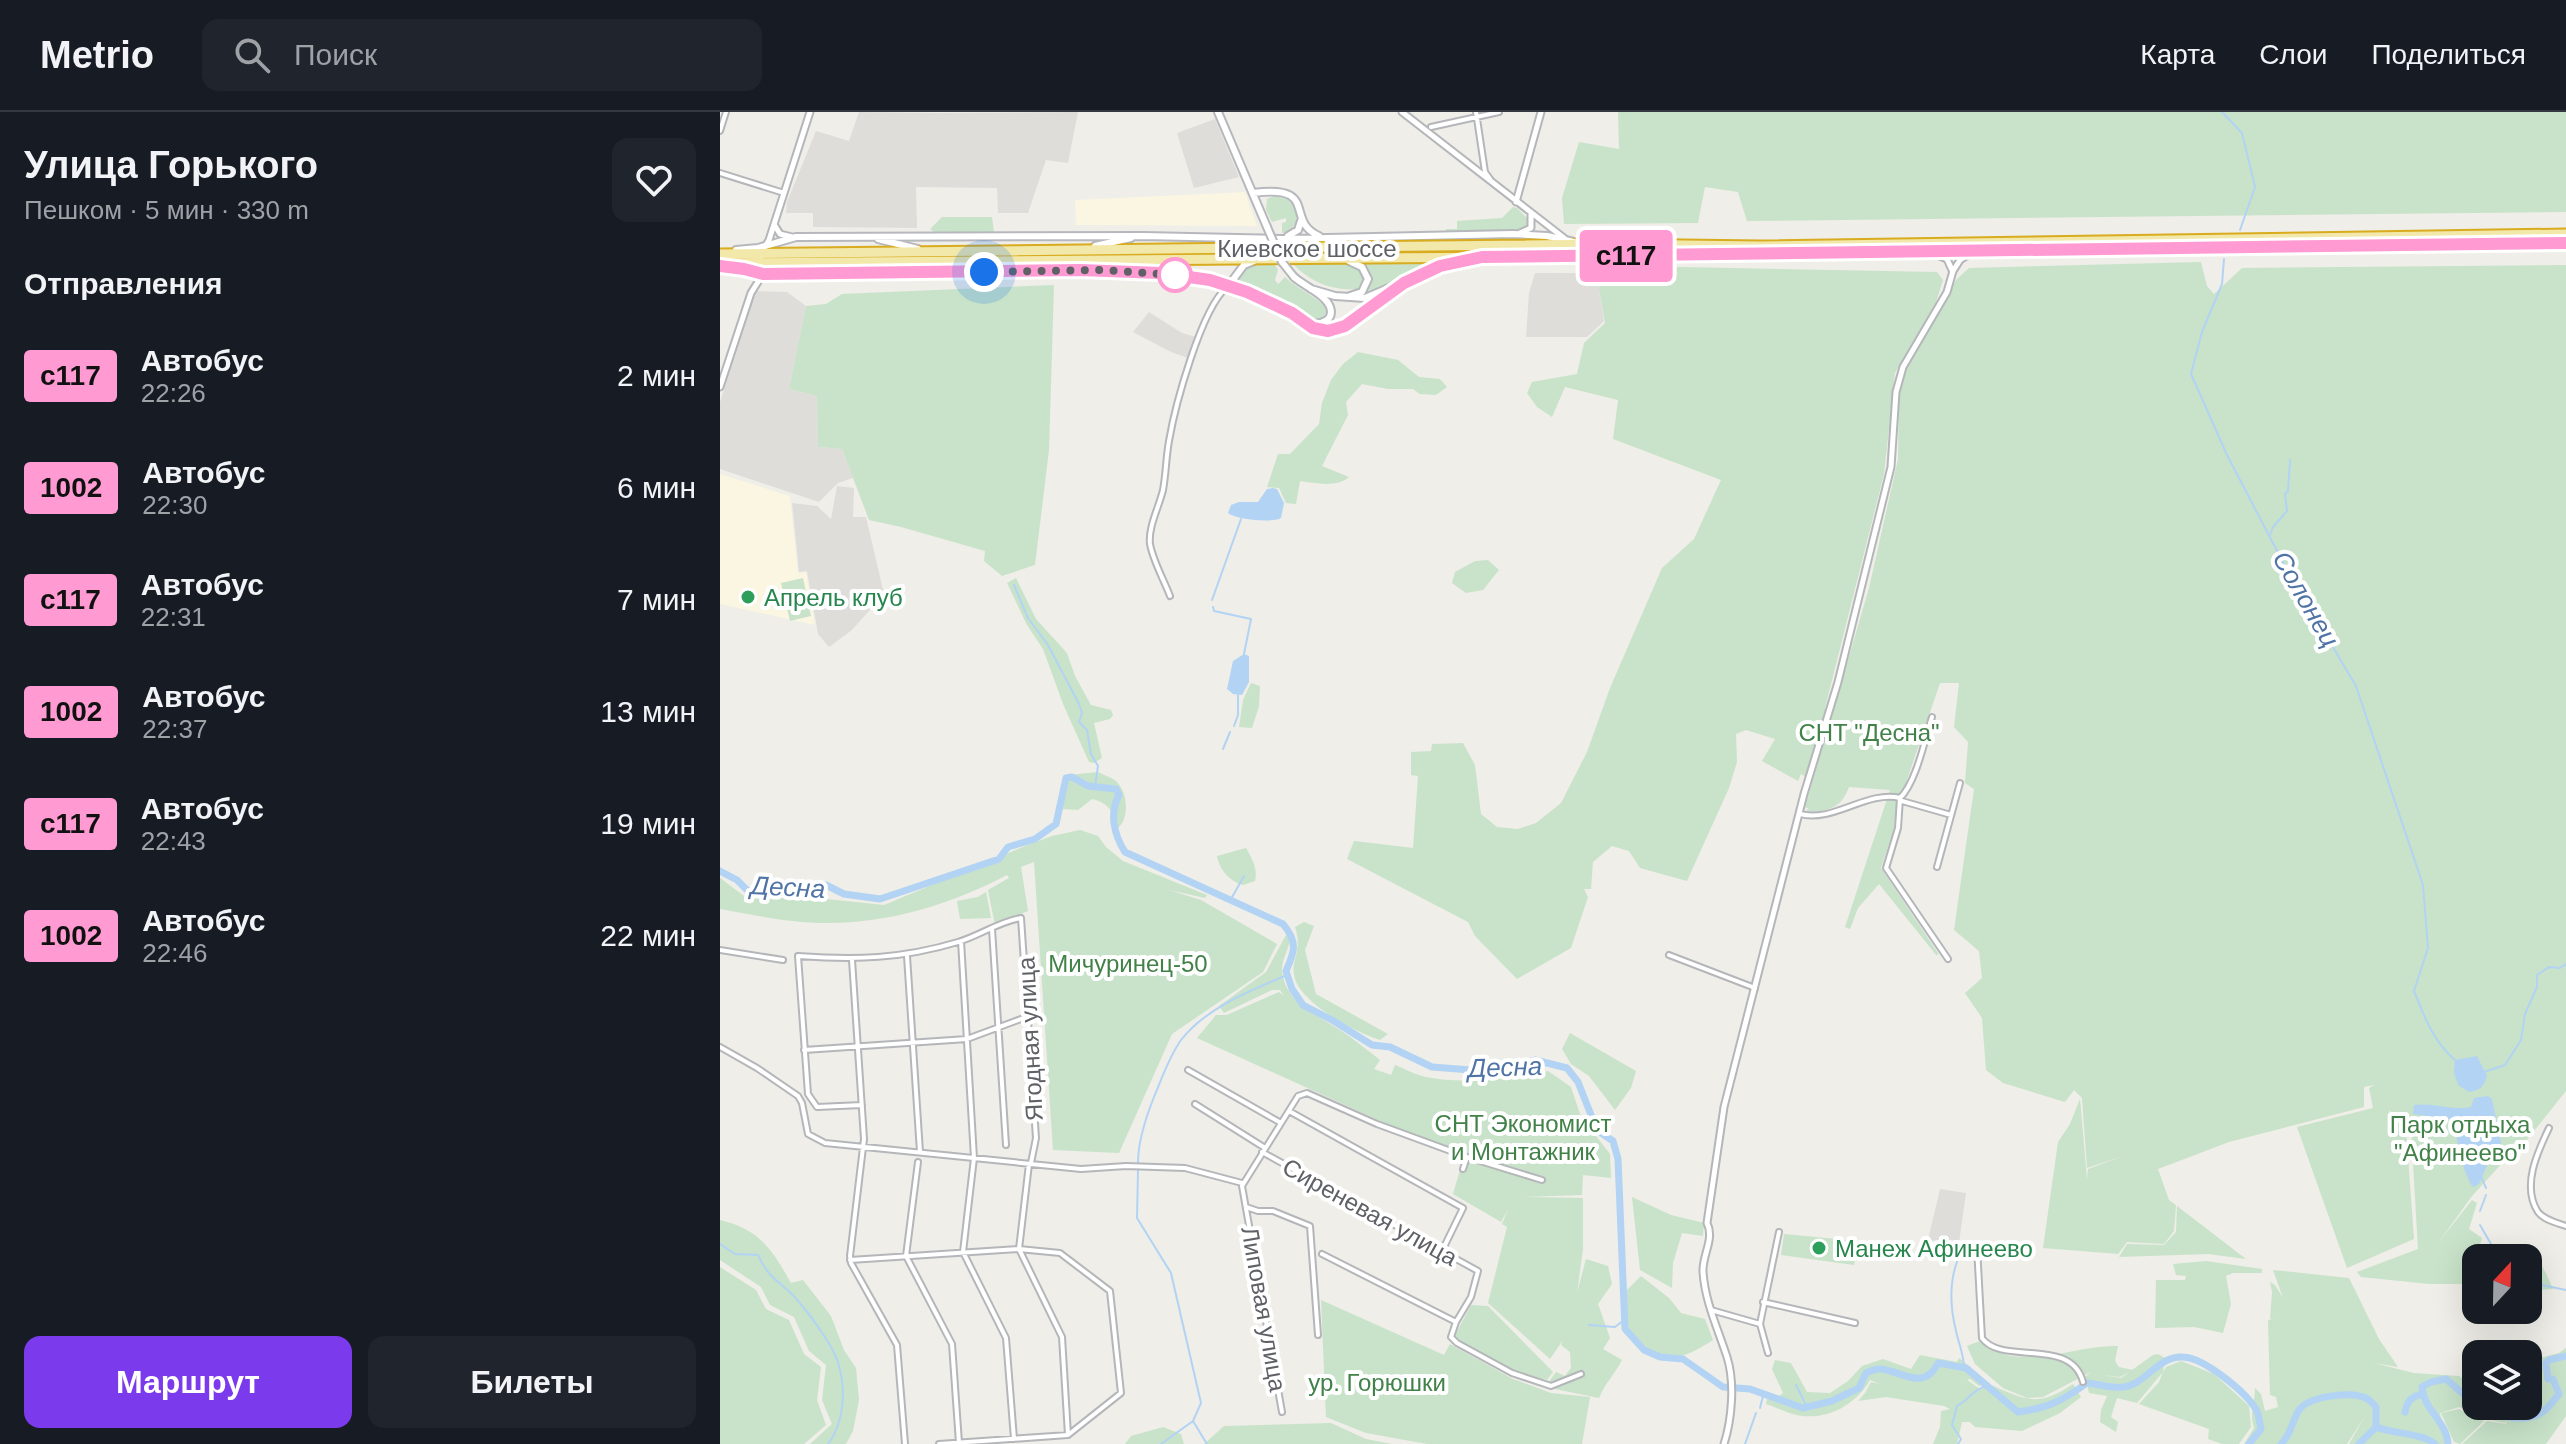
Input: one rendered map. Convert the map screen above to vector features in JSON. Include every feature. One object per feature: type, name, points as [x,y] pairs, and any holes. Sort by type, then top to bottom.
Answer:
[{"type":"highway","name":"Киевское шоссе","points":[[720,254],[1606,244],[1760,246],[2566,234]]},
{"type":"highway","name":"Киевское шоссе","points":[[720,265],[2566,242]]},
{"type":"main road","points":[[1220,113],[1282,262],[1294,277],[1328,303],[1330,315],[1319,324],[1301,319]]},
{"type":"main road","points":[[1244,171],[1253,183],[1268,191]]},
{"type":"main road","points":[[1267,227],[1262,204],[1268,191]]},
{"type":"main road","points":[[1253,193],[1268,191],[1291,195],[1309,231],[1322,237]]},
{"type":"main road","points":[[1281,239],[1298,230],[1302,217]]},
{"type":"main road","points":[[720,254],[796,237],[1143,236],[1281,239],[1513,234],[1606,244]]},
{"type":"main road","points":[[1068,249],[1143,236]]},
{"type":"main road","points":[[856,237],[937,251]]},
{"type":"main road","points":[[1311,289],[1344,297],[1365,298],[1440,266],[1482,257]]},
{"type":"main road","points":[[1229,285],[1246,264],[1264,258]]},
{"type":"main road","points":[[1333,259],[1355,263],[1367,273],[1368,282],[1364,290],[1344,297]]},
{"type":"main road","points":[[720,265],[763,274],[1101,270],[1161,273],[1229,285],[1267,300],[1320,330],[1338,329],[1394,288]]},
{"type":"street","points":[[720,131],[726,112]]},
{"type":"street","points":[[761,247],[769,240],[810,112]]},
{"type":"street","points":[[1402,112],[1488,178],[1530,215],[1565,239]]},
{"type":"street","points":[[1431,127],[1499,112]]},
{"type":"street","points":[[1516,202],[1541,112]]},
{"type":"street","points":[[1476,115],[1488,178]]},
{"type":"street","points":[[720,173],[784,193]]},
{"type":"street","points":[[1513,234],[1531,228],[1533,221],[1530,215]]},
{"type":"street","points":[[775,221],[780,234],[796,237]]},
{"type":"street","points":[[1928,251],[1947,259],[1953,271]]},
{"type":"street","points":[[1724,1444],[1730,1373],[1711,1310],[1703,1270],[1710,1236],[1707,1223],[1724,1107],[1800,814],[1838,682],[1891,467],[1896,392],[1903,367],[1947,292],[1953,271],[1961,259],[1977,251]]},
{"type":"street","points":[[740,268],[751,275],[751,293]]},
{"type":"street","points":[[720,387],[751,293],[756,280],[763,274]]},
{"type":"street","points":[[1170,596],[1150,546],[1150,535],[1163,490],[1169,438],[1189,365],[1218,298],[1229,285]]},
{"type":"street","points":[[1932,717],[1916,767],[1901,799],[1898,828],[1886,868],[1948,959]]},
{"type":"street","points":[[1937,867],[1960,783]]},
{"type":"street","points":[[1800,814],[1816,815],[1883,797],[1901,799],[1951,815]]},
{"type":"street","name":"Ягодная улица","points":[[992,929],[1018,918],[1023,921],[1036,1138],[1019,1249]]},
{"type":"street","points":[[862,1105],[817,1107],[811,1103],[803,1050],[798,956],[852,960],[907,956],[992,929],[1006,1145]]},
{"type":"street","points":[[961,941],[974,1158],[963,1252],[1006,1338],[1014,1439]]},
{"type":"street","points":[[720,950],[783,960]]},
{"type":"street","points":[[1669,955],[1755,988]]},
{"type":"street","points":[[907,956],[920,1152]]},
{"type":"street","points":[[852,960],[863,1147],[850,1260],[897,1345],[905,1444]]},
{"type":"street","points":[[803,1050],[967,1039],[1029,1016]]},
{"type":"street","points":[[720,1047],[798,1096],[808,1134],[825,1143],[1081,1169],[1126,1166],[1185,1168],[1242,1183],[1298,1096],[1307,1093],[1377,1124],[1542,1180]]},
{"type":"street","points":[[1188,1070],[1281,1123]]},
{"type":"street","name":"Сиреневая улица","points":[[1195,1104],[1263,1150],[1478,1271],[1471,1297],[1456,1322]]},
{"type":"street","points":[[1289,1111],[1463,1208],[1442,1251]]},
{"type":"street","points":[[2549,1128],[2533,1166],[2532,1190],[2537,1211],[2545,1218],[2566,1226]]},
{"type":"street","points":[[1463,1169],[1467,1157]]},
{"type":"street","points":[[918,1162],[906,1256],[952,1344],[959,1443]]},
{"type":"street","name":"Липовая улица","points":[[1242,1183],[1282,1412]]},
{"type":"street","points":[[1246,1207],[1273,1211],[1310,1226],[1318,1335]]},
{"type":"street","points":[[1768,1353],[1760,1324],[1779,1232]]},
{"type":"street","points":[[1977,1247],[1982,1338],[1986,1344],[1996,1350],[2051,1354],[2077,1369],[2083,1382]]},
{"type":"street","points":[[850,1260],[1019,1249],[1062,1253],[1110,1291],[1121,1391],[1068,1435],[939,1444]]},
{"type":"street","points":[[1019,1249],[1062,1337],[1068,1435]]},
{"type":"street","points":[[1322,1254],[1456,1322],[1451,1337],[1457,1343],[1512,1373],[1551,1386],[1581,1374]]},
{"type":"street","points":[[1763,1302],[1855,1323]]},
{"type":"street","points":[[1711,1310],[1760,1324]]},
{"type":"shaded area","points":[[859,112],[1078,112],[1068,163],[1046,160],[1028,213],[998,213],[997,188],[916,187],[917,228],[813,227],[813,213],[786,213],[787,202],[816,131],[849,141]]},
{"type":"shaded area","points":[[1215,119],[1239,177],[1194,188],[1177,133]]},
{"type":"shaded area","points":[[1245,192],[1257,226],[1076,225],[1075,200]]},
{"type":"shaded area","points":[[1535,273],[1597,276],[1604,321],[1587,337],[1526,337],[1529,293]]},
{"type":"shaded area","points":[[756,291],[787,292],[806,306],[789,389],[817,396],[818,447],[842,449],[853,478],[838,483],[819,502],[720,469],[720,402]]},
{"type":"shaded area","points":[[1149,312],[1182,333],[1196,337],[1188,358],[1133,332]]},
{"type":"shaded area","points":[[720,474],[790,496],[798,573],[806,572],[815,625],[720,604]]},
{"type":"shaded area","points":[[837,486],[854,488],[853,517],[866,517],[884,594],[852,630],[829,647],[818,634],[807,571],[799,572],[792,503],[817,506],[831,519]]},
{"type":"shaded area","points":[[1940,1189],[1966,1193],[1959,1243],[1928,1240]]},
{"type":"green space","points":[[1618,112],[2566,112],[2566,212],[1747,221],[1738,192],[1705,187],[1698,223],[1564,224],[1562,198],[1579,142],[1619,149]]},
{"type":"green space","points":[[1274,196],[1285,199],[1294,207],[1297,222],[1289,232],[1282,233],[1282,223],[1286,222],[1286,218],[1272,222],[1266,210],[1267,199]]},
{"type":"green space","points":[[1513,207],[1530,221],[1526,229],[1446,232],[1446,229],[1457,229],[1457,221],[1502,218]]},
{"type":"green space","points":[[942,217],[992,217],[994,232],[934,232],[930,229]]},
{"type":"green space","points":[[2201,262],[2207,286],[2214,294],[2242,268],[2566,265],[2566,1091],[2522,1146],[2513,1143],[2515,1149],[2472,1196],[2439,1242],[2472,1200],[2477,1203],[2469,1229],[2482,1238],[2480,1244],[2462,1244],[2462,1284],[2361,1277],[2357,1272],[2418,1249],[2411,1129],[2389,1110],[2392,1117],[2406,1129],[2414,1239],[2347,1268],[2297,1127],[2373,1108],[2369,1088],[2374,1085],[2364,1087],[2364,1107],[2229,1142],[2158,1169],[2169,1200],[2176,1205],[2174,1231],[2164,1244],[2127,1242],[2118,1254],[2043,1248],[2058,1142],[2070,1124],[2080,1099],[2087,1179],[2088,1169],[2123,1156],[2087,1168],[2082,1098],[2074,1090],[2065,1102],[2003,1083],[1986,1070],[1982,1018],[1965,993],[1982,978],[1979,951],[1954,930],[1974,789],[1965,783],[1968,742],[1954,727],[1959,683],[1940,683],[1898,806],[1881,868],[1938,953],[1937,956],[1879,884],[1858,908],[1850,929],[1845,927],[1890,790],[1849,787],[1834,807],[1807,814],[1805,811],[1809,809],[1805,807],[1869,588],[1898,459],[1899,392],[1906,369],[1956,280],[1969,268]]},
{"type":"green space","points":[[1442,263],[1366,295],[1373,278],[1364,264]]},
{"type":"green space","points":[[1293,264],[1351,265],[1365,274],[1365,283],[1361,289],[1332,287],[1308,277]]},
{"type":"green space","points":[[1253,265],[1275,265],[1278,284],[1285,277],[1324,305],[1327,309],[1324,317],[1316,321],[1271,296],[1235,283],[1245,269]]},
{"type":"green space","points":[[1631,266],[1937,272],[1943,280],[1936,302],[1895,373],[1884,474],[1827,709],[1806,777],[1801,774],[1798,781],[1762,761],[1775,739],[1746,730],[1736,734],[1737,762],[1729,788],[1687,881],[1640,868],[1629,851],[1612,846],[1593,862],[1591,889],[1584,889],[1588,897],[1571,948],[1517,979],[1475,936],[1468,922],[1347,859],[1354,841],[1413,848],[1418,776],[1411,775],[1411,752],[1431,751],[1432,744],[1463,743],[1475,765],[1481,814],[1497,827],[1518,829],[1536,823],[1561,803],[1587,752],[1610,688],[1662,568],[1694,539],[1721,480],[1613,439],[1618,400],[1565,387],[1552,417],[1537,407],[1527,393],[1532,382],[1577,374],[1584,343],[1605,323],[1596,272]]},
{"type":"green space","points":[[1054,285],[1049,450],[1035,565],[1002,576],[984,561],[985,551],[869,520],[842,449],[818,447],[817,396],[789,389],[806,306],[826,304],[842,294]]},
{"type":"green space","points":[[1358,352],[1398,360],[1419,377],[1440,379],[1447,387],[1436,395],[1420,394],[1413,389],[1388,389],[1362,384],[1346,402],[1348,415],[1322,466],[1349,477],[1332,484],[1300,481],[1296,504],[1286,503],[1279,488],[1267,487],[1278,454],[1290,454],[1319,424],[1322,403],[1331,380],[1343,364]]},
{"type":"green space","points":[[1488,560],[1499,570],[1483,590],[1466,593],[1452,583],[1455,572],[1475,561]]},
{"type":"green space","points":[[803,578],[811,616],[790,621],[781,583]]},
{"type":"green space","points":[[1016,578],[1036,619],[1067,653],[1091,705],[1111,710],[1113,715],[1110,719],[1094,723],[1102,758],[1094,763],[1089,762],[1043,649],[1027,625],[1007,583]]},
{"type":"green space","points":[[1251,683],[1260,686],[1259,706],[1252,728],[1239,727],[1243,700]]},
{"type":"green space","points":[[1098,772],[1116,781],[1123,792],[1126,812],[1117,829],[1110,809],[1098,801],[1092,799],[1078,810],[1063,809],[1068,775]]},
{"type":"green space","name":"Мичуринец-50","points":[[1080,830],[1098,836],[1123,861],[1207,895],[1205,898],[1169,890],[1201,900],[1277,944],[1263,972],[1172,1034],[1119,1153],[1053,1150],[1034,862],[1021,867],[1028,911],[995,925],[988,890],[1009,878],[1007,875],[957,898],[876,919],[821,923],[720,909],[720,878],[744,896],[807,897],[884,905],[1025,846]]},
{"type":"green space","points":[[1246,848],[1256,876],[1255,881],[1243,885],[1226,874],[1217,856]]},
{"type":"green space","points":[[986,892],[991,918],[960,919],[957,901],[978,897]]},
{"type":"green space","points":[[1304,922],[1314,926],[1305,950],[1316,994],[1388,1034],[1380,1040],[1329,1015],[1298,985],[1294,975],[1298,942],[1295,927]]},
{"type":"green space","name":"СНТ Экономист и Монтажник","points":[[1286,935],[1290,939],[1282,969],[1289,991],[1303,1006],[1380,1060],[1374,1069],[1391,1075],[1395,1065],[1422,1076],[1456,1080],[1503,1078],[1548,1071],[1571,1087],[1581,1117],[1610,1154],[1611,1178],[1583,1175],[1582,1195],[1521,1197],[1583,1198],[1583,1249],[1577,1293],[1586,1259],[1608,1266],[1612,1284],[1598,1304],[1610,1338],[1603,1349],[1622,1360],[1599,1398],[1545,1387],[1556,1372],[1565,1376],[1571,1368],[1570,1352],[1561,1345],[1563,1340],[1550,1359],[1488,1303],[1507,1227],[1502,1224],[1508,1209],[1501,1222],[1453,1194],[1463,1160],[1460,1157],[1197,1038],[1216,1015],[1227,1015],[1279,992],[1284,996],[1280,990],[1272,990],[1224,1013],[1219,1006],[1266,972]]},
{"type":"green space","points":[[1570,1033],[1636,1071],[1631,1088],[1615,1110],[1589,1076],[1571,1064],[1562,1049]]},
{"type":"green space","points":[[1632,1197],[1671,1215],[1704,1223],[1703,1236],[1682,1233],[1673,1263],[1672,1288],[1640,1270]]},
{"type":"green space","points":[[2177,1206],[2246,1259],[2208,1254],[2119,1257],[2127,1244],[2164,1245],[2176,1232]]},
{"type":"green space","points":[[720,1220],[755,1235],[777,1260],[791,1283],[803,1280],[831,1316],[844,1350],[856,1368],[859,1400],[853,1431],[846,1444],[810,1444],[832,1424],[822,1400],[826,1365],[809,1351],[794,1317],[770,1305],[761,1287],[720,1260]]},
{"type":"green space","name":"Манеж Афинеево","points":[[1784,1234],[1858,1241],[1854,1265],[1781,1255]]},
{"type":"green space","points":[[2206,1261],[2262,1269],[2262,1273],[2233,1273],[2226,1276],[2231,1304],[2223,1333],[2194,1327],[2155,1328],[2156,1280],[2185,1280],[2186,1276],[2176,1275],[2173,1264]]},
{"type":"green space","points":[[2542,1266],[2553,1289],[2542,1290]]},
{"type":"green space","points":[[720,1267],[756,1290],[766,1309],[789,1320],[804,1354],[821,1367],[817,1400],[826,1425],[804,1444],[720,1444]]},
{"type":"green space","points":[[2273,1270],[2349,1278],[2379,1339],[2398,1367],[2374,1363],[2414,1373],[2462,1378],[2462,1408],[2440,1413],[2449,1444],[2349,1444],[2365,1416],[2347,1444],[2244,1444],[2254,1428],[2255,1388],[2261,1394],[2265,1411],[2278,1407],[2276,1397],[2270,1395],[2268,1320],[2274,1319],[2270,1319],[2270,1282],[2283,1298]]},
{"type":"green space","points":[[1641,1276],[1669,1298],[1681,1313],[1705,1319],[1713,1340],[1687,1354],[1667,1357],[1657,1354],[1638,1340],[1627,1328],[1626,1291]]},
{"type":"green space","name":"ур. Горюшки","points":[[1321,1300],[1444,1355],[1450,1344],[1513,1379],[1551,1393],[1590,1397],[1582,1444],[1427,1444],[1366,1433],[1326,1417]]},
{"type":"green space","points":[[1471,1305],[1488,1306],[1553,1372],[1547,1380],[1513,1370],[1456,1340],[1455,1335]]},
{"type":"green space","points":[[1980,1341],[1995,1351],[2028,1357],[2118,1346],[2115,1361],[2119,1367],[2132,1370],[2153,1355],[2165,1358],[2163,1372],[2137,1403],[2117,1398],[2111,1417],[2118,1422],[2116,1432],[2100,1422],[2107,1396],[2089,1393],[2085,1377],[2091,1372],[2043,1397],[2027,1398],[2003,1388],[1975,1364],[1967,1346]]},
{"type":"green space","points":[[2566,1348],[2566,1416],[2546,1444],[2462,1444],[2487,1421],[2506,1424],[2507,1420],[2542,1420],[2542,1357]]},
{"type":"green space","points":[[1920,1355],[1957,1362],[1959,1358],[1988,1382],[1979,1386],[1967,1380],[1980,1389],[1991,1385],[2024,1398],[2041,1399],[2073,1384],[2081,1397],[2060,1413],[2022,1431],[1975,1427],[1970,1422],[1962,1422],[1957,1444],[1933,1444],[1940,1427],[1941,1411],[1950,1409],[1886,1397],[1858,1401],[1871,1382],[1880,1384],[1870,1380],[1858,1396],[1842,1408],[1823,1415],[1798,1415],[1766,1404],[1768,1393],[1779,1396],[1783,1393],[1772,1369],[1775,1360],[1791,1363],[1807,1392],[1830,1393],[1848,1381],[1862,1366],[1883,1359],[1911,1369]]},
{"type":"green space","points":[[2181,1361],[2214,1374],[2249,1406],[2251,1427],[2239,1444],[2222,1444],[2208,1439],[2209,1429],[2139,1404],[2159,1382],[2166,1367]]},
{"type":"green space","points":[[2459,1409],[2462,1410],[2462,1420],[2484,1421],[2460,1444],[2454,1442],[2441,1413]]},
{"type":"green space","points":[[1331,1423],[1366,1439],[1392,1444],[1204,1444],[1224,1426]]},
{"type":"green space","points":[[1163,1427],[1181,1434],[1184,1444],[1125,1444],[1131,1436]]},
{"type":"water","points":[[1267,489],[1277,489],[1284,503],[1281,518],[1255,520],[1228,513],[1231,505],[1258,502]]},
{"type":"water","points":[[1244,654],[1249,656],[1249,682],[1242,695],[1233,694],[1227,689],[1233,661]]},
{"type":"water","points":[[2477,1056],[2487,1076],[2481,1087],[2469,1092],[2458,1085],[2454,1073],[2455,1060]]},
{"type":"water","points":[[2488,1096],[2492,1099],[2502,1147],[2488,1163],[2479,1184],[2473,1187],[2461,1157],[2456,1124],[2449,1119],[2413,1114],[2414,1105],[2464,1108],[2471,1107],[2474,1098]]},
{"type":"waterway","name":"Солонец","points":[[2222,112],[2242,133],[2255,187],[2240,230]]},
{"type":"waterway","name":"Солонец","points":[[2224,259],[2222,284],[2202,332],[2191,374],[2227,455],[2286,568],[2356,686],[2423,885],[2428,948],[2414,991],[2435,1037],[2455,1060]]},
{"type":"waterway","points":[[2270,535],[2287,511],[2285,494],[2288,491],[2290,460]]},
{"type":"waterway","points":[[1212,600],[1241,519]]},
{"type":"waterway","points":[[1014,585],[1028,618],[1048,645],[1079,704],[1082,713],[1079,722],[1087,730],[1091,754],[1098,766],[1095,786]]},
{"type":"waterway","points":[[1213,607],[1214,611],[1251,619],[1244,654]]},
{"type":"waterway","points":[[1234,726],[1238,715],[1238,695]]},
{"type":"waterway","points":[[1223,749],[1230,732]]},
{"type":"waterway","name":"Десна","points":[[720,871],[737,880],[748,891],[809,889],[817,884],[844,894],[880,899],[999,859],[1008,847],[1035,839],[1056,824],[1066,778],[1072,777],[1088,786],[1116,789],[1119,795],[1114,809],[1114,824],[1125,852],[1283,924],[1294,947],[1286,971],[1292,989],[1303,1005],[1372,1045],[1390,1047],[1432,1067],[1497,1072],[1535,1060],[1567,1068],[1578,1082],[1597,1130],[1613,1141],[1618,1159],[1625,1329],[1644,1350],[1660,1357],[1683,1359],[1723,1387],[1750,1389],[1803,1408],[1832,1401],[1859,1388],[1866,1373],[1873,1370],[1917,1378],[1925,1377],[1938,1363],[1966,1368],[2018,1412],[2054,1403],[2087,1383],[2115,1387],[2132,1385],[2167,1360],[2183,1357],[2213,1370],[2252,1404],[2261,1429],[2249,1444]]},
{"type":"waterway","points":[[1231,899],[1244,876]]},
{"type":"waterway","points":[[2484,1072],[2505,1065],[2521,1040],[2525,1014],[2537,987],[2537,975],[2549,967],[2560,968],[2566,964]]},
{"type":"waterway","points":[[1138,1163],[1148,1113],[1181,1040],[1216,1009],[1287,975]]},
{"type":"waterway","points":[[1138,1170],[1137,1218],[1171,1273],[1201,1403],[1193,1421],[1161,1444]]},
{"type":"waterway","name":"Солонец","points":[[2481,1176],[2486,1188]]},
{"type":"waterway","name":"Солонец","points":[[2480,1211],[2486,1195]]},
{"type":"waterway","name":"Солонец","points":[[2480,1225],[2491,1244]]},
{"type":"waterway","points":[[720,1244],[735,1254],[758,1255],[772,1277],[804,1308],[833,1350],[843,1396],[840,1417],[828,1444]]},
{"type":"waterway","points":[[1958,1259],[1953,1277],[1952,1304],[1964,1369]]},
{"type":"waterway","name":"Солонец","points":[[2542,1285],[2566,1290]]},
{"type":"waterway","points":[[1589,1325],[1615,1327],[1624,1320]]},
{"type":"waterway","name":"Десна","points":[[2542,1412],[2559,1394],[2553,1379],[2548,1379],[2546,1363],[2566,1356]]},
{"type":"waterway","name":"Десна","points":[[2448,1444],[2444,1429],[2426,1402],[2422,1387],[2446,1379],[2462,1393]]},
{"type":"waterway","points":[[1796,1385],[1807,1407]]},
{"type":"waterway","points":[[1958,1444],[1961,1439],[1952,1425],[1957,1406],[1987,1386]]},
{"type":"waterway","name":"Десна","points":[[2405,1412],[2410,1400],[2422,1394]]},
{"type":"waterway","name":"Десна","points":[[2281,1444],[2304,1405],[2321,1398],[2351,1395],[2366,1398],[2376,1407],[2376,1427],[2359,1444]]},
{"type":"waterway","points":[[1760,1408],[1763,1396]]},
{"type":"waterway","points":[[1745,1444],[1756,1413]]},
{"type":"waterway","points":[[1193,1421],[1207,1444]]},
{"type":"waterway","points":[[2376,1427],[2423,1438],[2435,1444]]},
{"type":"bus line","name":"с117","points":[[720,266],[763,274],[1080,270],[1161,273],[1210,280],[1247,292],[1292,313],[1313,328],[1328,331],[1345,326],[1404,283],[1440,266],[1482,257],[2566,243]]},
{"type":"place","name":"Апрель клуб","points":[[748,597]]},
{"type":"place","name":"Манеж Афинеево","points":[[1819,1248]]},
{"type":"route","points":[[984,272],[1101,270],[1175,275]]},
{"type":"park label","name":"СНТ \"Десна\"","points":[[1869,732]]},
{"type":"park label","name":"Парк отдыха \"Афинеево\"","points":[[2460,1138]]}]
